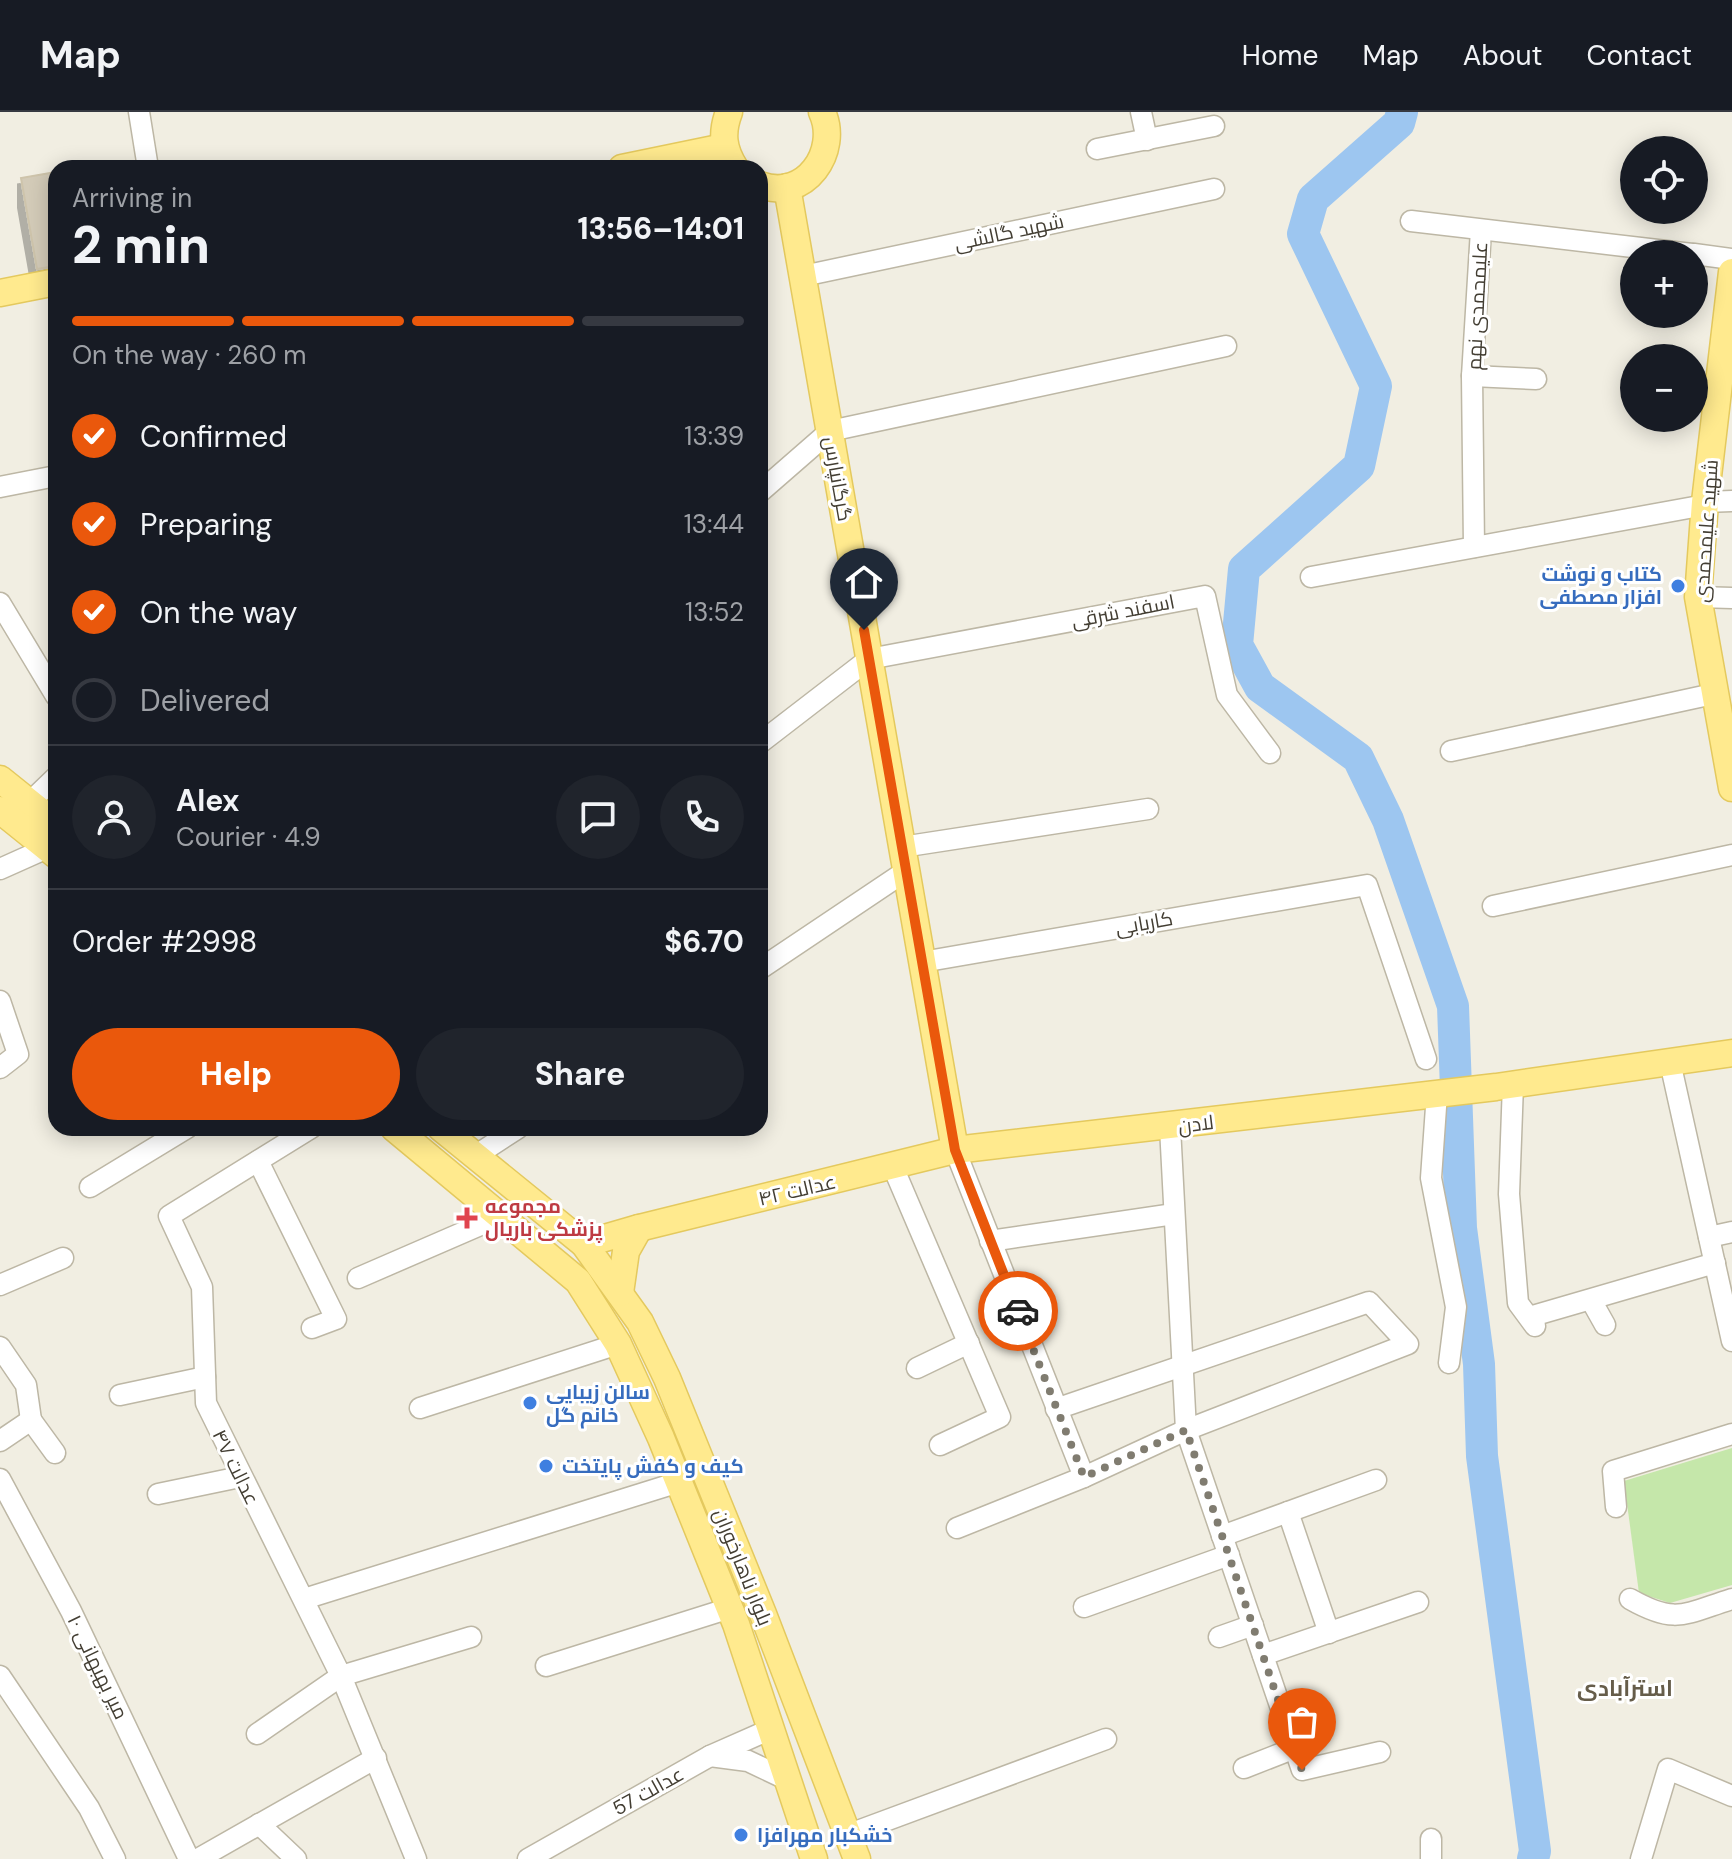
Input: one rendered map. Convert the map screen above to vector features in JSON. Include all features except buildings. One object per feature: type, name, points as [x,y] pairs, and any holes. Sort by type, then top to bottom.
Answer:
[{"type":"main road","points":[[729,112],[724,127],[731,160]]},
{"type":"main road","points":[[768,186],[787,187],[806,179],[821,164],[828,144],[828,124],[822,112]]},
{"type":"main road","name":"گرگانپارس","points":[[787,187],[955,1150]]},
{"type":"main road","points":[[0,293],[48,284]]},
{"type":"main road","name":"شهید علیمحمدی","points":[[1708,386],[1731,289]]},
{"type":"main road","name":"شهید علیمحمدی","points":[[1706,432],[1705,503],[1698,597],[1732,788]]},
{"type":"main road","points":[[0,779],[29,803],[48,834]]},
{"type":"main road","points":[[0,810],[48,839]]},
{"type":"main road","points":[[1504,1085],[1732,1053]]},
{"type":"main road","name":"لادن","points":[[955,1150],[1170,1127],[1504,1085]]},
{"type":"main road","name":"بلوار ناهارخوران","points":[[404,1136],[578,1281],[618,1344],[730,1608],[814,1859]]},
{"type":"main road","name":"بلوار ناهارخوران","points":[[451,1136],[584,1244],[640,1322],[667,1378],[852,1847]]},
{"type":"main road","name":"عدالت ۴۲","points":[[584,1244],[955,1150]]},
{"type":"main road","points":[[620,1293],[626,1251],[639,1228]]},
{"type":"main road","points":[[771,1729],[802,1716]]},
{"type":"street","points":[[139,112],[147,160]]},
{"type":"street","points":[[1141,112],[1147,140]]},
{"type":"street","points":[[1097,149],[1214,126]]},
{"type":"street","name":"شهید گالشی","points":[[803,276],[1214,189]]},
{"type":"street","points":[[1411,221],[1481,230]]},
{"type":"street","name":"علیمحمدی نهم","points":[[1474,547],[1472,376],[1481,230],[1620,246]]},
{"type":"street","name":"علیمحمدی نهم","points":[[1708,256],[1732,259]]},
{"type":"street","points":[[768,485],[830,431],[1226,346]]},
{"type":"street","points":[[1472,376],[1536,379]]},
{"type":"street","points":[[0,487],[48,478]]},
{"type":"street","points":[[1311,577],[1705,503],[1732,501]]},
{"type":"street","name":"اسفند شرقی","points":[[869,659],[1205,596],[1227,695],[1270,753]]},
{"type":"street","points":[[1698,597],[1732,598]]},
{"type":"street","points":[[0,603],[48,683]]},
{"type":"street","points":[[768,737],[869,659]]},
{"type":"street","points":[[1451,751],[1713,694]]},
{"type":"street","points":[[29,803],[48,785]]},
{"type":"street","points":[[768,963],[904,859],[1148,809]]},
{"type":"street","points":[[0,869],[48,845]]},
{"type":"street","points":[[1493,906],[1732,855]]},
{"type":"street","name":"کاریابی","points":[[922,962],[1367,885],[1426,1059]]},
{"type":"street","points":[[0,1001],[18,1054],[0,1068]]},
{"type":"street","points":[[1670,1062],[1732,1341]]},
{"type":"street","points":[[1504,1085],[1518,1303],[1532,1322],[1591,1300],[1715,1263]]},
{"type":"street","points":[[1437,1093],[1431,1178],[1440,1238],[1456,1307],[1449,1363]]},
{"type":"street","points":[[1170,1127],[1186,1430],[1302,1770],[1380,1752]]},
{"type":"street","points":[[90,1187],[174,1136]]},
{"type":"street","name":"عدالت ۴۷","points":[[298,1136],[169,1216],[202,1287],[206,1403],[341,1676],[416,1859]]},
{"type":"street","points":[[475,1156],[506,1136]]},
{"type":"street","points":[[955,1150],[1084,1477]]},
{"type":"street","points":[[258,1161],[336,1319],[312,1328]]},
{"type":"street","points":[[893,1167],[1000,1417],[940,1445]]},
{"type":"street","points":[[990,1241],[1174,1214]]},
{"type":"street","points":[[358,1278],[501,1216]]},
{"type":"street","points":[[1709,1237],[1732,1232]]},
{"type":"street","points":[[0,1285],[63,1258]]},
{"type":"street","points":[[1591,1300],[1605,1325]]},
{"type":"street","points":[[957,1528],[1084,1477],[1186,1430],[1408,1344],[1369,1302],[1056,1409]]},
{"type":"street","points":[[917,1368],[969,1343]]},
{"type":"street","points":[[420,1408],[618,1344]]},
{"type":"street","points":[[0,1347],[26,1385],[31,1420],[55,1453]]},
{"type":"street","points":[[120,1395],[205,1377]]},
{"type":"street","points":[[0,1441],[31,1420]]},
{"type":"street","points":[[1616,1507],[1613,1471],[1732,1434]]},
{"type":"street","points":[[158,1494],[240,1477]]},
{"type":"street","name":"۱۰ میر بهبهانی","points":[[0,1479],[71,1611],[189,1859]]},
{"type":"street","points":[[1084,1607],[1225,1545],[1288,1512],[1376,1480]]},
{"type":"street","points":[[304,1599],[679,1482]]},
{"type":"street","points":[[1288,1512],[1329,1633]]},
{"type":"street","points":[[1630,1599],[1659,1615],[1681,1615],[1732,1599]]},
{"type":"street","points":[[1263,1655],[1418,1602]]},
{"type":"street","points":[[546,1666],[730,1608]]},
{"type":"street","points":[[1219,1637],[1253,1625]]},
{"type":"street","points":[[257,1734],[341,1676],[471,1637]]},
{"type":"street","points":[[0,1676],[89,1808],[115,1859]]},
{"type":"street","name":"عدالت 57","points":[[528,1859],[710,1756],[771,1729]]},
{"type":"street","points":[[852,1847],[1106,1739]]},
{"type":"street","points":[[1244,1768],[1295,1748]]},
{"type":"street","points":[[710,1756],[748,1761],[788,1780]]},
{"type":"street","points":[[198,1859],[376,1758]]},
{"type":"street","points":[[1641,1859],[1668,1769],[1732,1796]]},
{"type":"street","points":[[259,1824],[296,1859]]},
{"type":"green space","points":[[1732,1448],[1732,1585],[1670,1603],[1639,1593],[1624,1481]]},
{"type":"waterway","points":[[1402,112],[1399,123],[1313,199],[1303,234],[1376,386],[1359,466],[1244,569],[1237,645],[1260,687],[1358,758],[1388,820],[1453,1006],[1461,1228],[1479,1364],[1482,1456],[1535,1851],[1533,1859]]},
{"type":"way so far","points":[[1018,1311],[1084,1477],[1186,1430],[1302,1770]]},
{"type":"place","name":"کتاب و نوشت افزار مصطفی","points":[[1678,586]]},
{"type":"place","name":"مجموعه پزشکی باریال","points":[[467,1218]]},
{"type":"place","name":"سالن زیبایی خانم گل","points":[[530,1403]]},
{"type":"place","name":"کیف و کفش پایتخت","points":[[546,1466]]},
{"type":"place","name":"خشكبار مهرافزا","points":[[741,1835]]},
{"type":"district","name":"استرآبادی","points":[[1625,1688]]},
{"type":"route","points":[[864,630],[955,1150],[1018,1311]]}]
